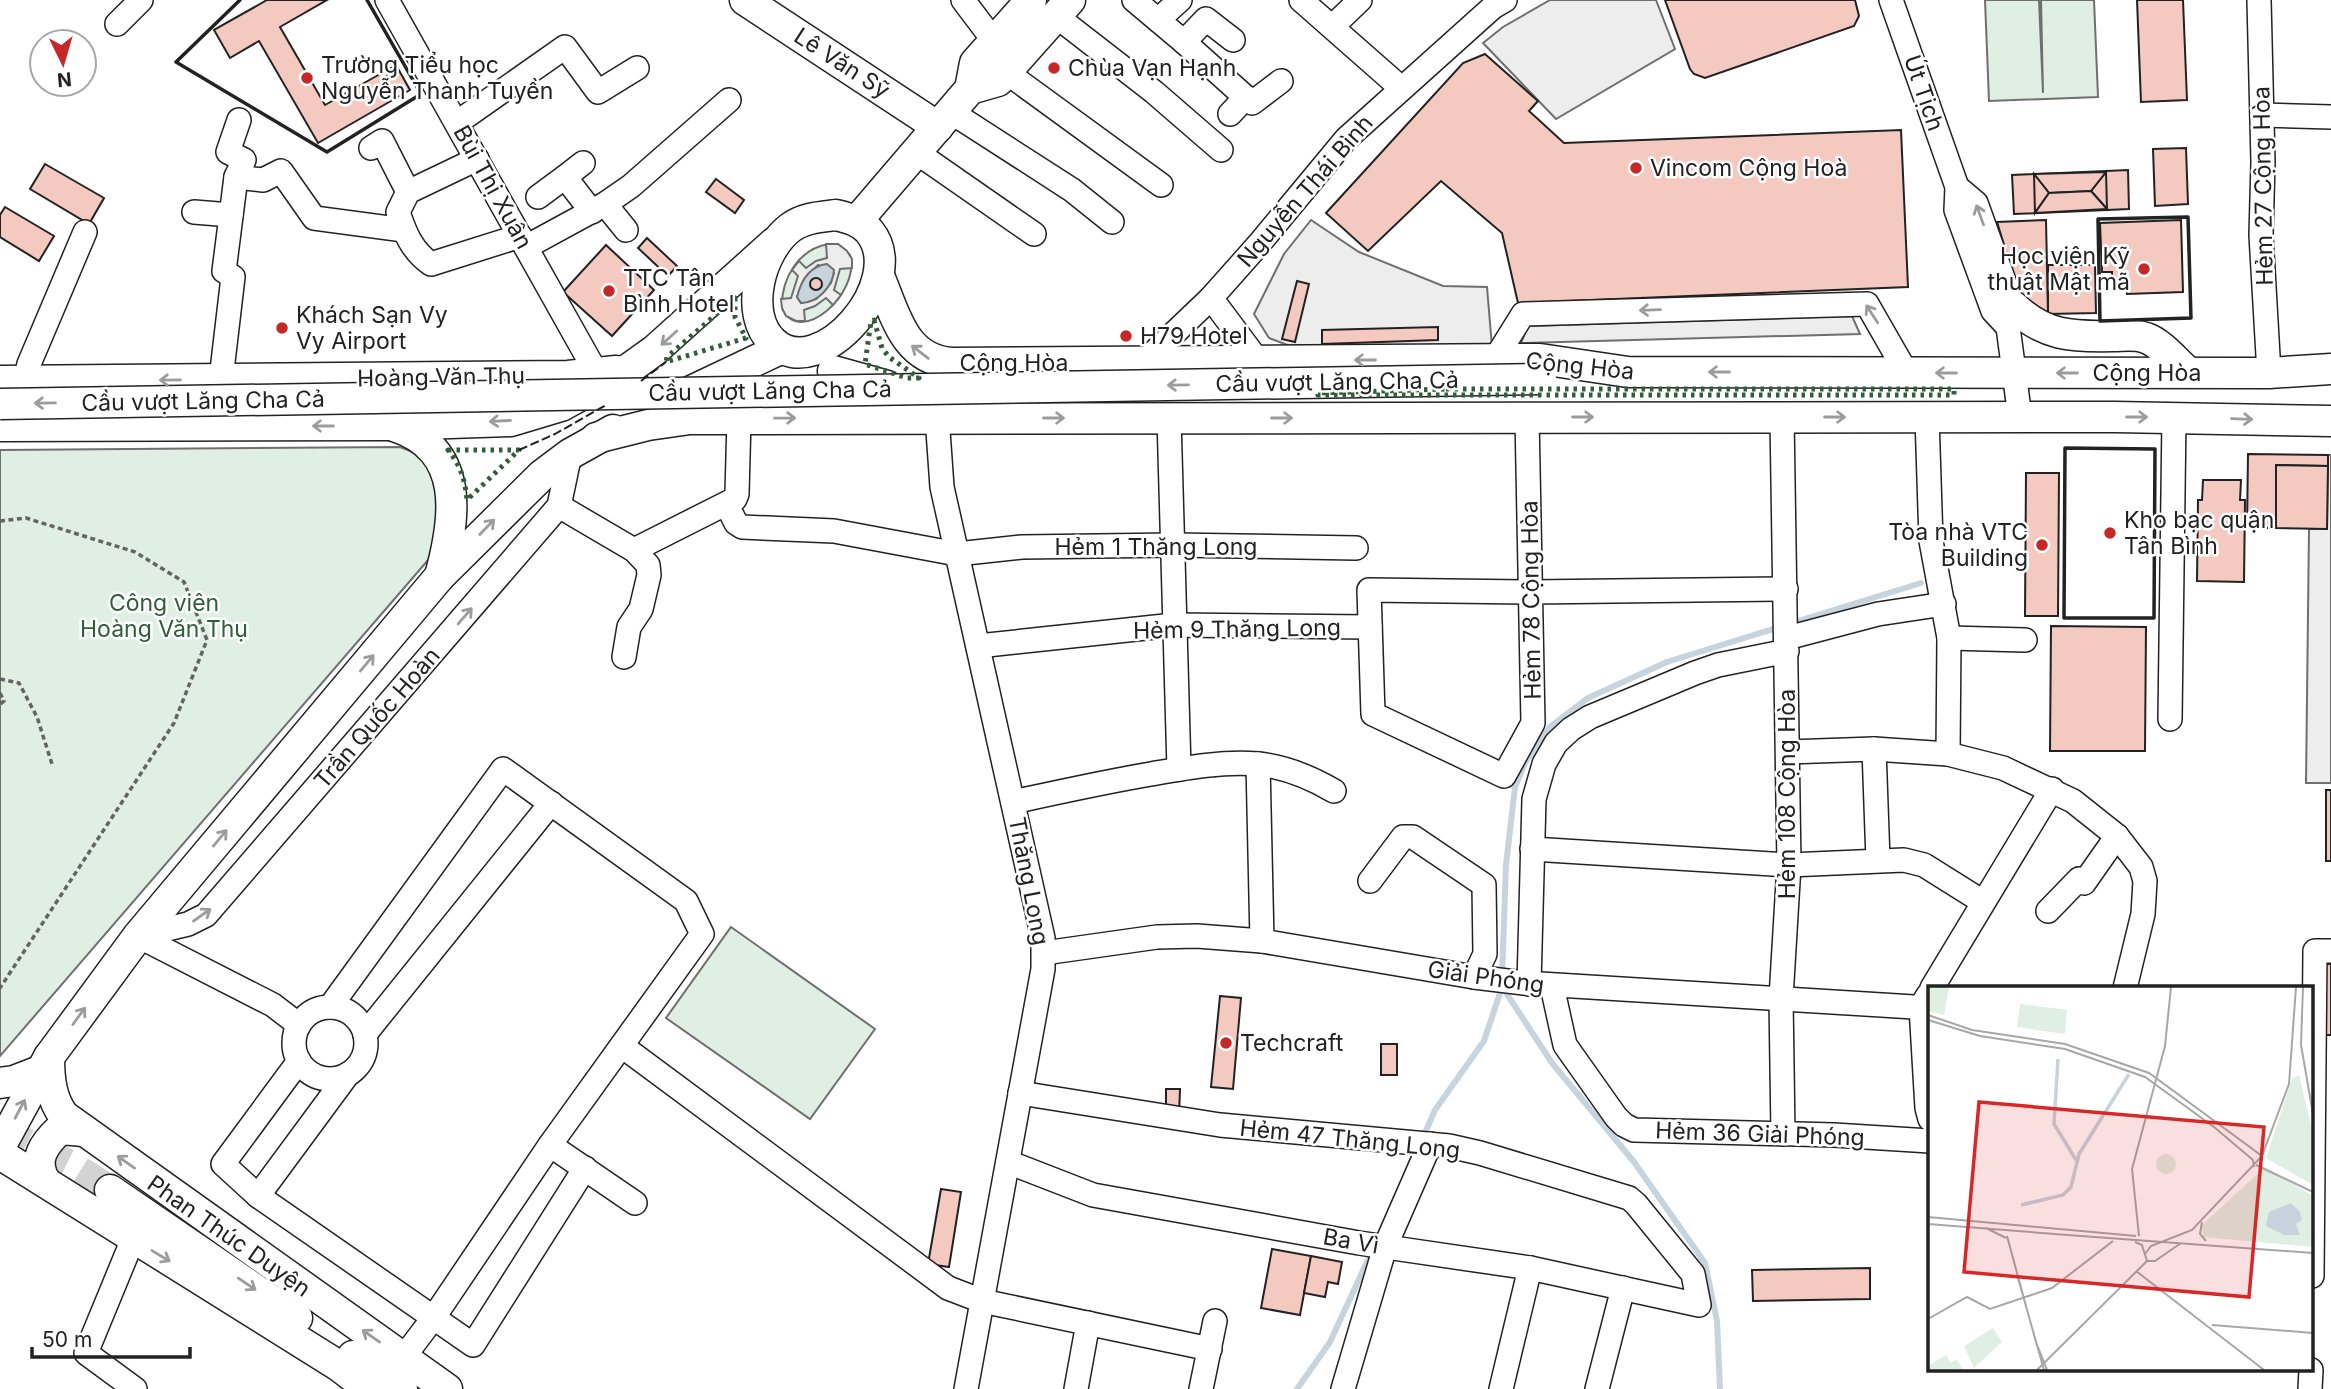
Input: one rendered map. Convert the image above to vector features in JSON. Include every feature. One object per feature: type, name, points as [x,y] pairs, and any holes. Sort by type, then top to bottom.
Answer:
[{"type":"main road","name":"Lê Văn Sỹ","points":[[745,0],[944,119]]},
{"type":"main road","points":[[857,221],[970,89],[975,63],[1031,0]]},
{"type":"main road","points":[[970,89],[998,81],[1063,8]]},
{"type":"main road","points":[[824,361],[830,343],[859,317],[879,276],[879,257],[870,231],[857,221],[836,215],[814,217],[792,226],[774,243],[762,267],[759,299],[760,318],[769,338],[780,349],[797,352],[824,361],[1004,418]]},
{"type":"main road","name":"Hoàng Văn Thụ","points":[[0,426],[391,425],[512,421],[561,406],[630,368],[655,350],[774,243]]},
{"type":"main road","name":"Cộng Hòa","points":[[879,276],[910,344],[921,354],[936,361],[951,363],[1540,359],[1628,372],[2269,373],[2331,369]]},
{"type":"main road","points":[[2010,316],[2061,334],[2084,337],[2144,337],[2188,373]]},
{"type":"main road","name":"Trần Quốc Hoàn","points":[[0,1147],[44,1064],[138,936],[440,576],[514,499],[570,454],[596,438],[780,349]]},
{"type":"main road","points":[[824,361],[877,417]]},
{"type":"main road","name":"Hoàng Văn Thụ","points":[[13,381],[597,374],[630,368]]},
{"type":"main road","name":"Cầu vượt Lăng Cha Cả","points":[[0,404],[1541,379],[1628,372]]},
{"type":"main road","name":"Cộng Hòa","points":[[596,438],[668,422],[877,417],[2174,417],[2331,421]]},
{"type":"main road","points":[[391,425],[410,431],[424,440],[442,462],[452,509],[452,527],[440,576]]},
{"type":"main road","points":[[0,1083],[14,1081],[44,1064]]},
{"type":"main road","name":"Phan Thúc Duyện","points":[[44,1064],[57,1107],[64,1116],[447,1389]]},
{"type":"main road","points":[[45,1181],[39,1172],[43,1146],[60,1129],[84,1131]]},
{"type":"main road","name":"Phan Thúc Duyện","points":[[0,1154],[339,1366],[369,1389]]},
{"type":"main road","points":[[110,1190],[402,1389]]},
{"type":"street","points":[[117,24],[141,0]]},
{"type":"street","name":"Bùi Thị Xuân","points":[[387,0],[458,122],[597,374]]},
{"type":"street","points":[[963,0],[994,41]]},
{"type":"street","points":[[1134,0],[1252,103],[1281,81]]},
{"type":"street","points":[[1158,20],[1180,0]]},
{"type":"street","points":[[1301,0],[1401,88]]},
{"type":"street","points":[[1333,26],[1360,0]]},
{"type":"street","name":"Út Tịch","points":[[1891,0],[1957,187],[1976,203],[2010,316],[2020,417]]},
{"type":"street","name":"Hẻm 27 Cộng Hòa","points":[[2259,0],[2263,162],[2261,235],[2269,373]]},
{"type":"street","name":"Nguyễn Thái Bình","points":[[1144,362],[1211,298],[1332,154],[1495,2]]},
{"type":"street","points":[[1063,8],[1221,150]]},
{"type":"street","points":[[1184,42],[1206,19],[1233,40]]},
{"type":"street","points":[[458,122],[565,47],[598,92],[637,68]]},
{"type":"street","points":[[1006,72],[1161,185]]},
{"type":"street","points":[[1230,114],[1246,97]]},
{"type":"street","points":[[477,159],[408,192],[398,212],[404,230],[418,255],[430,264],[523,241],[598,208],[631,186],[729,100]]},
{"type":"street","points":[[2262,115],[2331,117]]},
{"type":"street","points":[[944,119],[1072,190],[1112,222]]},
{"type":"street","points":[[221,379],[233,277],[224,271],[236,177],[244,160],[228,152],[239,120]]},
{"type":"street","points":[[371,148],[382,141],[408,192]]},
{"type":"street","points":[[916,152],[1035,232]]},
{"type":"street","points":[[538,197],[574,170],[598,208],[626,230]]},
{"type":"street","points":[[236,177],[263,180],[281,171],[313,218],[404,230]]},
{"type":"street","points":[[194,212],[231,215]]},
{"type":"street","points":[[13,381],[29,364],[85,232]]},
{"type":"street","points":[[1211,298],[1258,361]]},
{"type":"street","points":[[1495,359],[1523,314],[1867,304],[1906,372]]},
{"type":"street","name":"Thăng Long","points":[[937,417],[939,464],[1043,938],[1044,953],[966,1389]]},
{"type":"street","name":"Hẻm 78 Cộng Hòa","points":[[1370,627],[1373,714],[1504,776],[1533,723],[1528,417]]},
{"type":"street","name":"Hẻm 108 Cộng Hòa","points":[[1782,417],[1789,865],[1781,998],[1783,1134]]},
{"type":"street","points":[[1927,417],[1931,541],[1949,638],[1948,754]]},
{"type":"street","points":[[2170,719],[2174,417]]},
{"type":"street","points":[[1169,418],[1180,769]]},
{"type":"street","points":[[634,550],[735,499],[739,419]]},
{"type":"street","name":"Trần Quốc Hoàn","points":[[138,936],[188,924],[206,915],[559,506],[570,454]]},
{"type":"street","name":"Hẻm 1 Thăng Long","points":[[727,505],[736,523],[742,527],[834,531],[957,554],[1022,547],[1173,545],[1356,548]]},
{"type":"street","points":[[559,506],[634,550],[648,565],[649,575],[641,609],[629,627],[624,657]]},
{"type":"street","points":[[1370,627],[1369,590],[1531,592],[1786,589]]},
{"type":"street","name":"Hẻm 36 Giải Phóng","points":[[1928,1141],[1646,1131],[1624,1125],[1570,1053],[1535,984],[1532,849],[1534,799],[1544,764],[1556,743],[1590,717],[1706,669],[1878,614],[1944,604]]},
{"type":"street","name":"Hẻm 9 Thăng Long","points":[[978,646],[1174,625],[1370,627]]},
{"type":"street","points":[[1949,638],[2025,639]]},
{"type":"street","points":[[1874,749],[1878,860]]},
{"type":"street","points":[[1788,751],[1874,749],[1948,754],[2003,768],[2074,801],[2117,836],[2141,867],[2145,881],[2143,914],[2125,986]]},
{"type":"street","points":[[1013,802],[1180,769],[1226,764],[1258,764],[1301,774],[1334,791]]},
{"type":"street","points":[[1258,764],[1262,941]]},
{"type":"street","points":[[330,1007],[503,769],[686,901],[702,934],[550,1145],[434,1317],[403,1358]]},
{"type":"street","points":[[1935,986],[2052,789]]},
{"type":"street","points":[[365,1034],[551,803]]},
{"type":"street","points":[[1370,881],[1408,835],[1484,885],[1485,954],[1474,977]]},
{"type":"street","points":[[2048,911],[2079,879],[2084,883],[2117,836]]},
{"type":"street","points":[[1532,849],[1789,865],[1904,860],[1924,865],[1983,902]]},
{"type":"street","name":"Giải Phóng","points":[[1044,953],[1177,935],[1262,941],[1474,977],[1535,984],[1781,998],[1928,999]]},
{"type":"street","points":[[138,936],[273,1005],[299,1025]]},
{"type":"street","points":[[2314,1059],[2315,951],[2331,951]]},
{"type":"street","points":[[1928,999],[1928,1112]]},
{"type":"street","points":[[258,1196],[363,1057],[365,1034],[352,1015],[342,1009],[330,1007],[312,1012],[299,1025],[295,1037],[299,1061],[306,1070],[326,1079],[348,1074]]},
{"type":"street","points":[[622,1046],[948,1288],[982,1301],[1210,1349]]},
{"type":"street","points":[[299,1061],[223,1164],[258,1196],[473,1345],[586,1168]]},
{"type":"street","name":"Hẻm 47 Thăng Long","points":[[1020,1093],[1220,1125],[1424,1143],[1480,1153],[1629,1198],[1693,1274],[1699,1305]]},
{"type":"street","points":[[1343,1389],[1385,1247],[1424,1143]]},
{"type":"street","points":[[550,1145],[635,1203]]},
{"type":"street","name":"Ba Vì","points":[[1008,1162],[1093,1195],[1359,1243],[1530,1268],[1699,1305]]},
{"type":"street","points":[[133,1239],[86,1353],[135,1389]]},
{"type":"street","points":[[1500,1389],[1530,1268]]},
{"type":"street","points":[[1597,1389],[1623,1289]]},
{"type":"street","points":[[1201,1389],[1215,1321]]},
{"type":"street","points":[[1076,1389],[1088,1323]]},
{"type":"path","points":[[0,521],[26,518],[135,552],[184,582],[207,640],[174,723],[0,988]]},
{"type":"path","points":[[0,680],[19,682],[37,717],[52,764]]},
{"type":"path","points":[[0,693],[4,701],[0,704]]},
{"type":"green space","points":[[1985,0],[2039,0],[2043,93],[2041,0],[2094,0],[2098,97],[1989,101]]},
{"type":"green space","points":[[829,244],[838,244],[850,255],[851,270],[847,285],[827,311],[814,319],[802,322],[791,319],[782,308],[788,276],[808,252]]},
{"type":"green space","name":"Công viên Hoàng Văn Thụ","points":[[400,447],[418,454],[442,485],[435,552],[0,1056],[0,450]]},
{"type":"green space","points":[[731,927],[875,1029],[810,1119],[666,1018]]},
{"type":"shaded area","points":[[1550,0],[1656,0],[1675,49],[1556,119],[1483,43],[1503,27]]},
{"type":"shaded area","points":[[1311,220],[1359,252],[1443,286],[1487,287],[1492,347],[1298,349],[1269,338],[1254,314],[1284,254]]},
{"type":"shaded area","points":[[826,244],[838,244],[852,259],[852,268],[840,269],[834,290],[841,295],[833,305],[826,298],[804,310],[805,321],[796,321],[786,316],[781,299],[791,298],[798,276],[792,270],[799,261],[806,268],[827,258]],"holes":[[[818,265],[834,273],[831,283],[816,299],[801,303],[797,297],[804,279]]]},
{"type":"shaded area","points":[[827,264],[834,270],[828,287],[819,297],[801,303],[797,297],[804,280],[811,271]]},
{"type":"shaded area","points":[[1852,316],[1860,334],[1521,343],[1528,326]]},
{"type":"shaded area","points":[[2328,455],[2331,455],[2331,783],[2306,783],[2309,529],[2327,529]]},
{"type":"building","points":[[267,0],[327,0],[280,27],[325,105],[396,65],[410,90],[318,143],[259,41],[230,58],[214,30]]},
{"type":"building","points":[[1665,0],[1855,0],[1859,16],[1854,26],[1705,78],[1694,74],[1690,69]]},
{"type":"building","points":[[2137,0],[2183,0],[2187,100],[2141,102]]},
{"type":"building","name":"Vincom Cộng Hoà","points":[[1485,54],[1538,101],[1529,111],[1564,143],[1901,130],[1908,287],[1518,303],[1502,233],[1441,181],[1368,251],[1326,213],[1463,63]]},
{"type":"building","points":[[2186,148],[2188,204],[2155,206],[2153,149]]},
{"type":"building","points":[[45,164],[104,198],[89,224],[30,189]]},
{"type":"building","points":[[2128,170],[2129,209],[2014,214],[2012,175]]},
{"type":"building","points":[[2106,172],[2107,209],[2091,191]]},
{"type":"building","points":[[2106,172],[2091,191],[2049,193],[2034,174]]},
{"type":"building","points":[[2034,174],[2049,193],[2035,213]]},
{"type":"building","points":[[716,179],[744,200],[735,213],[706,192]]},
{"type":"building","points":[[2091,191],[2107,209],[2035,213],[2049,193]]},
{"type":"building","points":[[5,207],[54,236],[39,261],[0,237],[0,215]]},
{"type":"building","points":[[2046,220],[2048,314],[2025,313],[1997,222]]},
{"type":"building","points":[[2181,220],[2183,292],[2127,294],[2127,282],[2112,282],[2112,272],[2102,272],[2100,223]]},
{"type":"building","points":[[647,238],[677,266],[668,276],[638,248]]},
{"type":"building","name":"TTC Tân Bình Hotel","points":[[606,245],[654,290],[612,336],[563,292]]},
{"type":"building","points":[[2048,265],[2095,265],[2096,313],[2048,314]]},
{"type":"building","points":[[816,278],[822,284],[816,290],[810,284]]},
{"type":"building","points":[[1297,281],[1309,284],[1295,342],[1282,339]]},
{"type":"building","points":[[1438,327],[1438,340],[1322,344],[1322,330]]},
{"type":"building","points":[[2248,454],[2328,455],[2328,466],[2276,465],[2276,528],[2247,528]]},
{"type":"building","points":[[2276,465],[2328,466],[2327,529],[2276,528]]},
{"type":"building","name":"Tòa nhà VTC Building","points":[[2026,473],[2059,473],[2058,616],[2025,616]]},
{"type":"building","points":[[2203,480],[2241,480],[2240,500],[2245,500],[2244,582],[2197,581],[2198,500],[2202,500]]},
{"type":"building","points":[[2051,626],[2146,627],[2145,751],[2050,751]]},
{"type":"building","points":[[2326,790],[2331,790],[2331,861],[2326,861]]},
{"type":"building","points":[[2318,964],[2331,964],[2331,1035],[2318,1035]]},
{"type":"building","name":"Techcraft","points":[[1220,996],[1241,998],[1233,1089],[1211,1087]]},
{"type":"building","points":[[1381,1044],[1397,1044],[1397,1075],[1381,1075]]},
{"type":"building","points":[[1166,1089],[1180,1089],[1179,1115],[1166,1114]]},
{"type":"building","points":[[941,1189],[961,1192],[949,1267],[928,1264]]},
{"type":"building","points":[[1272,1249],[1311,1256],[1300,1315],[1261,1308]]},
{"type":"building","points":[[1311,1256],[1342,1262],[1338,1284],[1328,1282],[1325,1297],[1304,1293]]},
{"type":"building","points":[[1870,1268],[1870,1299],[1753,1301],[1752,1270]]},
{"type":"waterway","points":[[1502,976],[1506,865],[1515,787],[1525,763],[1550,727],[1588,698],[1667,662],[1921,583]]},
{"type":"waterway","points":[[1422,1140],[1435,1110],[1484,1041],[1502,987]]},
{"type":"waterway","points":[[1503,988],[1552,1063],[1634,1162],[1705,1263],[1717,1321],[1720,1389]]},
{"type":"waterway","points":[[1297,1389],[1330,1342],[1373,1249]]},
{"type":"tunnel","points":[[0,1130],[70,1165],[110,1190]]},
{"type":"hedge","points":[[735,298],[735,317],[746,338],[666,362],[667,357],[735,298]]},
{"type":"hedge","points":[[874,320],[882,348],[889,357],[919,378],[907,378],[865,364],[871,321],[874,320]]},
{"type":"hedge","points":[[1446,389],[1954,389],[1954,395],[1318,395],[1446,389]]},
{"type":"hedge","points":[[448,450],[519,450],[467,500],[462,474],[448,450]]},
{"type":"fence","points":[[641,381],[666,362]]},
{"type":"fence","points":[[519,450],[555,434],[606,405]]},
{"type":"wall","points":[[240,0],[176,62],[327,152],[421,94],[367,0]]},
{"type":"wall","points":[[2188,217],[2191,318],[2100,321],[2098,219],[2188,217]]},
{"type":"wall","points":[[2065,448],[2155,449],[2154,618],[2064,618],[2065,448]]},
{"type":"place","name":"Chùa Vạn Hạnh","points":[[1054,68]]},
{"type":"place","name":"Trường Tiểu học Nguyễn Thanh Tuyền","points":[[307,78]]},
{"type":"place","name":"Vincom Cộng Hoà","points":[[1636,168]]},
{"type":"place","name":"Học viện Kỹ thuật Mật mã","points":[[2144,269]]},
{"type":"place","name":"TTC Tân Bình Hotel","points":[[609,291]]},
{"type":"place","name":"Khách Sạn Vy Vy Airport","points":[[282,328]]},
{"type":"place","name":"H79 Hotel","points":[[1126,336]]},
{"type":"place","name":"Kho bạc quận Tân Bình","points":[[2110,533]]},
{"type":"place","name":"Tòa nhà VTC Building","points":[[2042,545]]},
{"type":"place","name":"Techcraft","points":[[1226,1043]]}]
